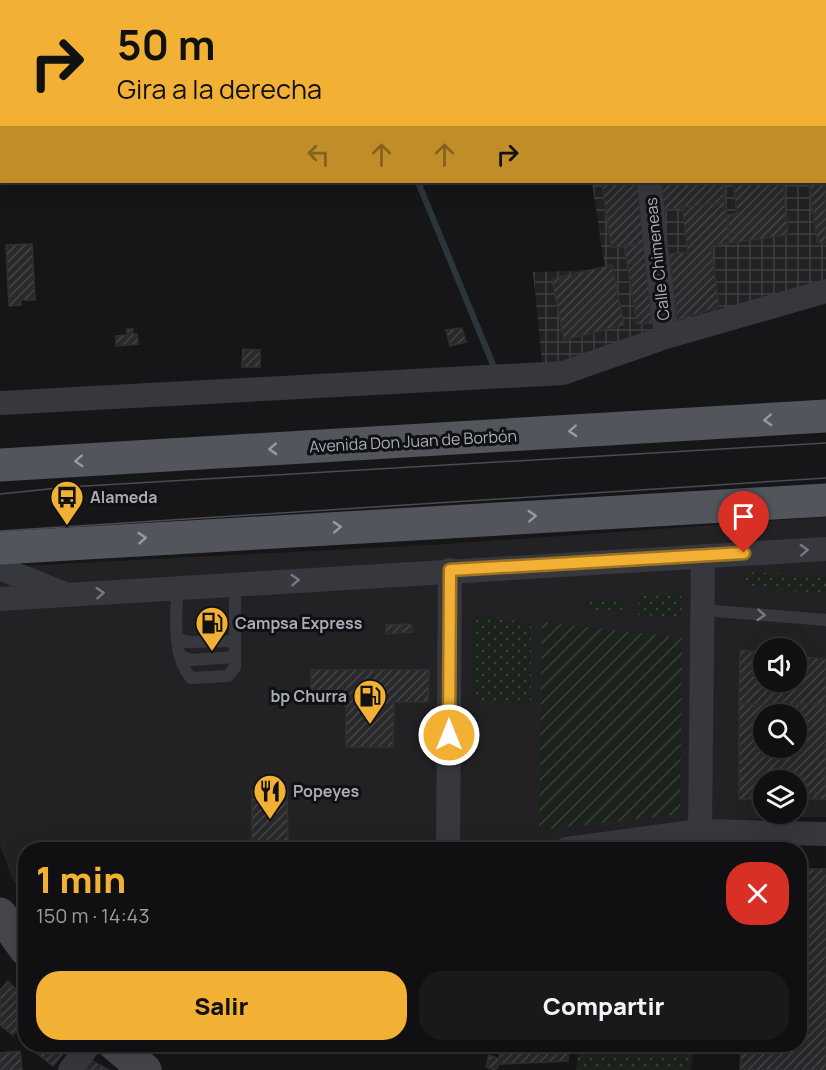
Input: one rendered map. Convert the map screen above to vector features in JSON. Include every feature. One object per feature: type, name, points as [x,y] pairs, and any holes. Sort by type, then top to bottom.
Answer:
[{"type":"main road","name":"Avenida Don Juan de Borbón","points":[[0,465],[826,416]]},
{"type":"main road","points":[[0,548],[826,500]]},
{"type":"street","name":"Calle Chimeneas","points":[[649,183],[666,337]]},
{"type":"street","points":[[0,403],[563,373],[666,337],[826,291]]},
{"type":"street","points":[[0,599],[826,549]]},
{"type":"street","points":[[700,831],[703,555]]},
{"type":"street","points":[[0,567],[67,595]]},
{"type":"street","points":[[448,842],[450,570]]},
{"type":"street","points":[[619,842],[700,831],[826,834]]},
{"type":"street","points":[[0,914],[18,939]]},
{"type":"street","points":[[70,1070],[84,1052]]},
{"type":"street","points":[[124,1052],[145,1070]]},
{"type":"lane","points":[[177,588],[177,638],[183,669],[191,678],[228,676],[235,667],[235,584]]},
{"type":"lane","points":[[703,610],[826,620]]},
{"type":"lane","points":[[177,638],[188,642],[235,641]]},
{"type":"lane","points":[[181,656],[191,660],[235,657]]},
{"type":"shaded area","points":[[592,183],[826,183],[826,281],[543,372],[533,272],[605,270]]},
{"type":"shaded area","points":[[826,517],[826,817],[807,817],[807,770],[753,770],[753,820],[549,842],[18,842],[18,886],[12,879],[0,845],[0,567],[447,544]]},
{"type":"shaded area","points":[[745,572],[826,576],[826,594],[744,585]]},
{"type":"shaded area","points":[[681,594],[682,617],[638,615],[640,595]]},
{"type":"shaded area","points":[[587,598],[624,598],[625,614],[587,611]]},
{"type":"shaded area","points":[[473,615],[531,623],[531,704],[473,699]]},
{"type":"shaded area","points":[[542,622],[682,638],[680,814],[539,830]]},
{"type":"shaded area","points":[[578,1052],[693,1052],[690,1070],[576,1070]]},
{"type":"building","points":[[602,183],[637,183],[644,244],[611,248]]},
{"type":"building","points":[[661,183],[723,183],[725,202],[664,210]]},
{"type":"building","points":[[733,183],[783,183],[788,235],[730,243],[727,215],[737,214]]},
{"type":"building","points":[[809,183],[826,183],[826,243],[817,243]]},
{"type":"building","points":[[725,202],[730,243],[711,246],[719,307],[677,320],[669,254],[688,252],[682,207]]},
{"type":"building","points":[[32,244],[35,300],[21,300],[21,305],[9,306],[6,245]]},
{"type":"building","points":[[644,244],[652,323],[637,324],[624,246]]},
{"type":"building","points":[[612,265],[624,325],[564,340],[552,279]]},
{"type":"building","points":[[462,328],[466,342],[450,346],[446,330]]},
{"type":"building","points":[[127,329],[133,329],[132,334],[137,334],[138,344],[116,346],[116,336],[127,335]]},
{"type":"building","points":[[243,349],[260,350],[260,367],[242,367]]},
{"type":"building","points":[[411,624],[412,632],[386,634],[386,625]]},
{"type":"building","points":[[740,650],[753,652],[753,692],[807,692],[807,657],[826,659],[826,704],[739,704]]},
{"type":"building","name":"bp Churra","points":[[311,670],[429,670],[428,702],[394,702],[393,747],[346,747],[346,703],[311,703]]},
{"type":"building","points":[[739,704],[753,704],[753,758],[807,758],[807,704],[826,704],[826,799],[807,799],[807,770],[753,770],[753,799],[739,799]]},
{"type":"building","name":"Popeyes","points":[[287,786],[288,842],[252,842],[252,791]]},
{"type":"building","points":[[807,869],[826,869],[826,1070],[740,1070],[741,1052],[807,1052]]},
{"type":"building","points":[[8,981],[18,992],[18,1010],[4,1028],[0,1025],[0,990]]},
{"type":"building","points":[[18,1010],[18,1028],[13,1035],[4,1028]]},
{"type":"building","points":[[20,1052],[22,1070],[0,1070],[0,1053]]},
{"type":"building","points":[[35,1052],[64,1052],[53,1066]]},
{"type":"building","points":[[500,1052],[568,1052],[568,1061],[500,1064],[495,1070],[486,1067],[489,1055],[499,1059]]},
{"type":"building","points":[[87,1058],[109,1070],[80,1070]]},
{"type":"waterway","points":[[418,183],[496,372]]},
{"type":"tram line","points":[[0,494],[68,487],[826,443]]},
{"type":"tram line","points":[[0,531],[826,478]]},
{"type":"place","name":"Alameda","points":[[67,526]]},
{"type":"place","name":"Campsa Express","points":[[212,652]]},
{"type":"place","name":"bp Churra","points":[[370,725]]},
{"type":"place","name":"Popeyes","points":[[270,820]]},
{"type":"route","points":[[449,735],[450,570],[744,553]]}]
